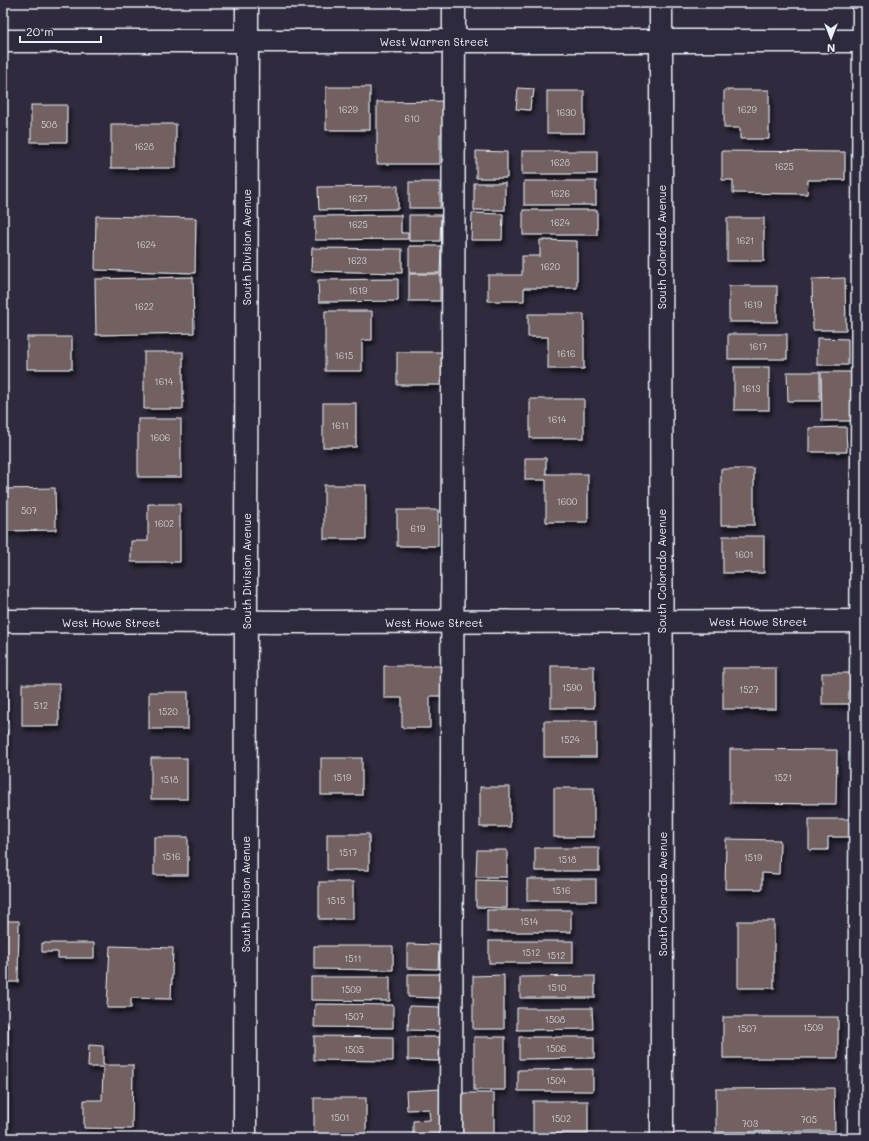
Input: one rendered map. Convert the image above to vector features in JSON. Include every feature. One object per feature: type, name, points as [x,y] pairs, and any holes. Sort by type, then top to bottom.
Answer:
[{"type":"street","name":"South Division Avenue","points":[[245,1138],[247,3]]},
{"type":"street","points":[[451,1138],[454,3]]},
{"type":"street","name":"South Colorado Avenue","points":[[661,3],[662,1138]]},
{"type":"street","points":[[859,1138],[864,621],[864,3]]},
{"type":"street","name":"West Warren Street","points":[[3,41],[865,41]]},
{"type":"street","name":"West Howe Street","points":[[3,621],[864,621]]},
{"type":"building","points":[[326,87],[370,87],[370,130],[326,130]]},
{"type":"building","points":[[518,88],[534,89],[533,98],[531,98],[530,110],[516,109]]},
{"type":"building","points":[[724,90],[769,90],[769,139],[740,139],[740,128],[724,128]]},
{"type":"building","points":[[547,91],[584,91],[584,133],[547,133]]},
{"type":"building","points":[[446,101],[447,134],[440,134],[440,164],[377,164],[377,102]]},
{"type":"building","points":[[31,105],[67,105],[67,142],[31,142]]},
{"type":"building","points":[[111,124],[176,124],[176,168],[111,168]]},
{"type":"building","points":[[476,151],[507,152],[507,178],[476,178]]},
{"type":"building","points":[[522,151],[597,151],[597,174],[522,174]]},
{"type":"building","points":[[722,151],[845,152],[845,180],[808,180],[807,194],[733,193],[733,180],[722,180]]},
{"type":"building","points":[[524,181],[596,181],[596,205],[524,205]]},
{"type":"building","points":[[409,182],[440,182],[440,208],[409,208]]},
{"type":"building","points":[[474,183],[505,183],[505,210],[474,210]]},
{"type":"building","points":[[398,186],[398,209],[319,210],[318,187]]},
{"type":"building","points":[[523,210],[597,210],[597,235],[523,235]]},
{"type":"building","points":[[472,213],[503,214],[502,240],[471,240]]},
{"type":"building","points":[[401,215],[401,233],[408,233],[408,239],[315,240],[315,216]]},
{"type":"building","points":[[409,215],[441,215],[440,241],[409,241]]},
{"type":"building","points":[[96,216],[196,218],[195,273],[95,270]]},
{"type":"building","points":[[727,218],[764,218],[764,261],[727,261]]},
{"type":"building","points":[[540,240],[577,241],[577,288],[524,288],[524,301],[488,301],[488,275],[522,275],[522,256],[540,256]]},
{"type":"building","points":[[409,246],[441,246],[440,273],[409,273]]},
{"type":"building","points":[[312,248],[402,249],[402,273],[311,271]]},
{"type":"building","points":[[409,274],[440,274],[440,301],[409,301]]},
{"type":"building","points":[[193,277],[194,333],[96,335],[95,279]]},
{"type":"building","points":[[845,278],[846,330],[813,330],[812,279]]},
{"type":"building","points":[[398,279],[398,301],[319,302],[318,280]]},
{"type":"building","points":[[729,286],[777,286],[777,322],[729,322]]},
{"type":"building","points":[[325,311],[372,311],[372,340],[362,340],[362,371],[325,371]]},
{"type":"building","points":[[528,314],[584,314],[584,369],[548,369],[548,337],[528,337]]},
{"type":"building","points":[[728,334],[787,334],[787,359],[728,359]]},
{"type":"building","points":[[27,337],[72,337],[72,369],[27,369]]},
{"type":"building","points":[[817,338],[848,339],[848,365],[817,365]]},
{"type":"building","points":[[144,352],[183,352],[183,409],[144,409]]},
{"type":"building","points":[[397,352],[445,352],[445,385],[397,385]]},
{"type":"building","points":[[734,367],[769,367],[769,410],[734,410]]},
{"type":"building","points":[[787,372],[820,372],[820,401],[788,401]]},
{"type":"building","points":[[821,372],[852,372],[853,421],[822,421]]},
{"type":"building","points":[[530,399],[584,399],[584,438],[530,438]]},
{"type":"building","points":[[323,403],[356,403],[356,447],[323,447]]},
{"type":"building","points":[[138,419],[181,419],[181,477],[138,477]]},
{"type":"building","points":[[846,427],[847,452],[809,452],[809,428]]},
{"type":"building","points":[[525,458],[546,458],[546,474],[588,474],[588,522],[546,522],[546,480],[525,480]]},
{"type":"building","points":[[721,469],[754,469],[754,525],[721,525]]},
{"type":"building","points":[[324,485],[366,485],[366,539],[324,539]]},
{"type":"building","points":[[55,488],[56,530],[3,531],[3,489]]},
{"type":"building","points":[[148,504],[180,504],[180,562],[131,562],[131,541],[148,541]]},
{"type":"building","points":[[397,510],[438,510],[438,546],[397,546]]},
{"type":"building","points":[[723,536],[764,536],[764,573],[723,573]]},
{"type":"building","points":[[384,666],[443,666],[443,696],[430,696],[430,728],[402,728],[402,698],[384,698]]},
{"type":"building","points":[[551,666],[594,666],[594,708],[551,708]]},
{"type":"building","points":[[723,668],[776,668],[776,709],[723,709]]},
{"type":"building","points":[[822,673],[853,673],[853,704],[822,704]]},
{"type":"building","points":[[3,683],[7,683],[7,723],[3,723]]},
{"type":"building","points":[[22,684],[59,684],[59,726],[22,726]]},
{"type":"building","points":[[149,692],[188,692],[188,729],[149,729]]},
{"type":"building","points":[[544,721],[596,721],[596,757],[544,757]]},
{"type":"building","points":[[3,730],[7,730],[7,757],[3,757]]},
{"type":"building","points":[[730,749],[837,750],[836,804],[730,803]]},
{"type":"building","points":[[151,758],[187,758],[187,799],[151,799]]},
{"type":"building","points":[[321,758],[362,758],[362,795],[321,795]]},
{"type":"building","points":[[480,787],[510,787],[510,827],[480,827]]},
{"type":"building","points":[[554,788],[594,788],[594,837],[554,837]]},
{"type":"building","points":[[809,819],[852,819],[852,837],[828,837],[828,850],[809,850]]},
{"type":"building","points":[[327,834],[369,834],[369,870],[327,870]]},
{"type":"building","points":[[154,837],[188,837],[188,875],[154,875]]},
{"type":"building","points":[[726,839],[780,840],[779,874],[762,873],[762,889],[725,889]]},
{"type":"building","points":[[535,848],[599,848],[599,871],[535,871]]},
{"type":"building","points":[[477,850],[507,850],[507,877],[476,877]]},
{"type":"building","points":[[527,879],[596,879],[596,901],[527,901]]},
{"type":"building","points":[[476,880],[507,881],[507,908],[476,907]]},
{"type":"building","points":[[319,882],[353,882],[353,919],[319,919]]},
{"type":"building","points":[[487,910],[571,910],[571,932],[487,932]]},
{"type":"building","points":[[3,921],[19,921],[18,982],[3,982]]},
{"type":"building","points":[[738,921],[774,921],[774,988],[738,988]]},
{"type":"building","points":[[489,941],[573,941],[573,963],[489,963]]},
{"type":"building","points":[[42,943],[94,943],[94,958],[58,958],[58,952],[42,952]]},
{"type":"building","points":[[407,944],[439,945],[438,969],[407,968]]},
{"type":"building","points":[[110,946],[173,948],[171,999],[131,998],[131,1008],[107,1008]]},
{"type":"building","points":[[314,946],[393,946],[393,970],[314,969]]},
{"type":"building","points":[[408,974],[440,974],[439,998],[408,997]]},
{"type":"building","points":[[504,975],[504,1029],[473,1029],[473,976]]},
{"type":"building","points":[[595,976],[595,998],[520,998],[520,977]]},
{"type":"building","points":[[311,977],[390,977],[390,1001],[311,1000]]},
{"type":"building","points":[[315,1004],[393,1005],[393,1028],[314,1027]]},
{"type":"building","points":[[409,1006],[440,1007],[440,1031],[408,1030]]},
{"type":"building","points":[[517,1008],[592,1008],[593,1029],[517,1030]]},
{"type":"building","points":[[723,1017],[838,1017],[838,1058],[723,1058]]},
{"type":"building","points":[[3,1023],[8,1023],[8,1129],[3,1129]]},
{"type":"building","points":[[314,1036],[393,1037],[393,1061],[314,1060]]},
{"type":"building","points":[[408,1037],[440,1037],[439,1061],[408,1060]]},
{"type":"building","points":[[474,1037],[505,1037],[505,1090],[474,1090]]},
{"type":"building","points":[[519,1037],[594,1037],[594,1058],[519,1059]]},
{"type":"building","points":[[89,1045],[103,1046],[103,1065],[133,1065],[132,1129],[84,1128],[84,1100],[102,1100],[103,1067],[88,1067]]},
{"type":"building","points":[[593,1069],[593,1091],[518,1091],[518,1070]]},
{"type":"building","points":[[834,1088],[835,1131],[716,1132],[716,1089]]},
{"type":"building","points":[[441,1089],[443,1138],[413,1138],[413,1121],[430,1120],[429,1109],[407,1110],[406,1091]]},
{"type":"building","points":[[462,1093],[494,1093],[494,1135],[462,1135]]},
{"type":"building","points":[[314,1098],[366,1098],[366,1136],[314,1136]]},
{"type":"building","points":[[533,1101],[588,1101],[588,1134],[533,1134]]}]
